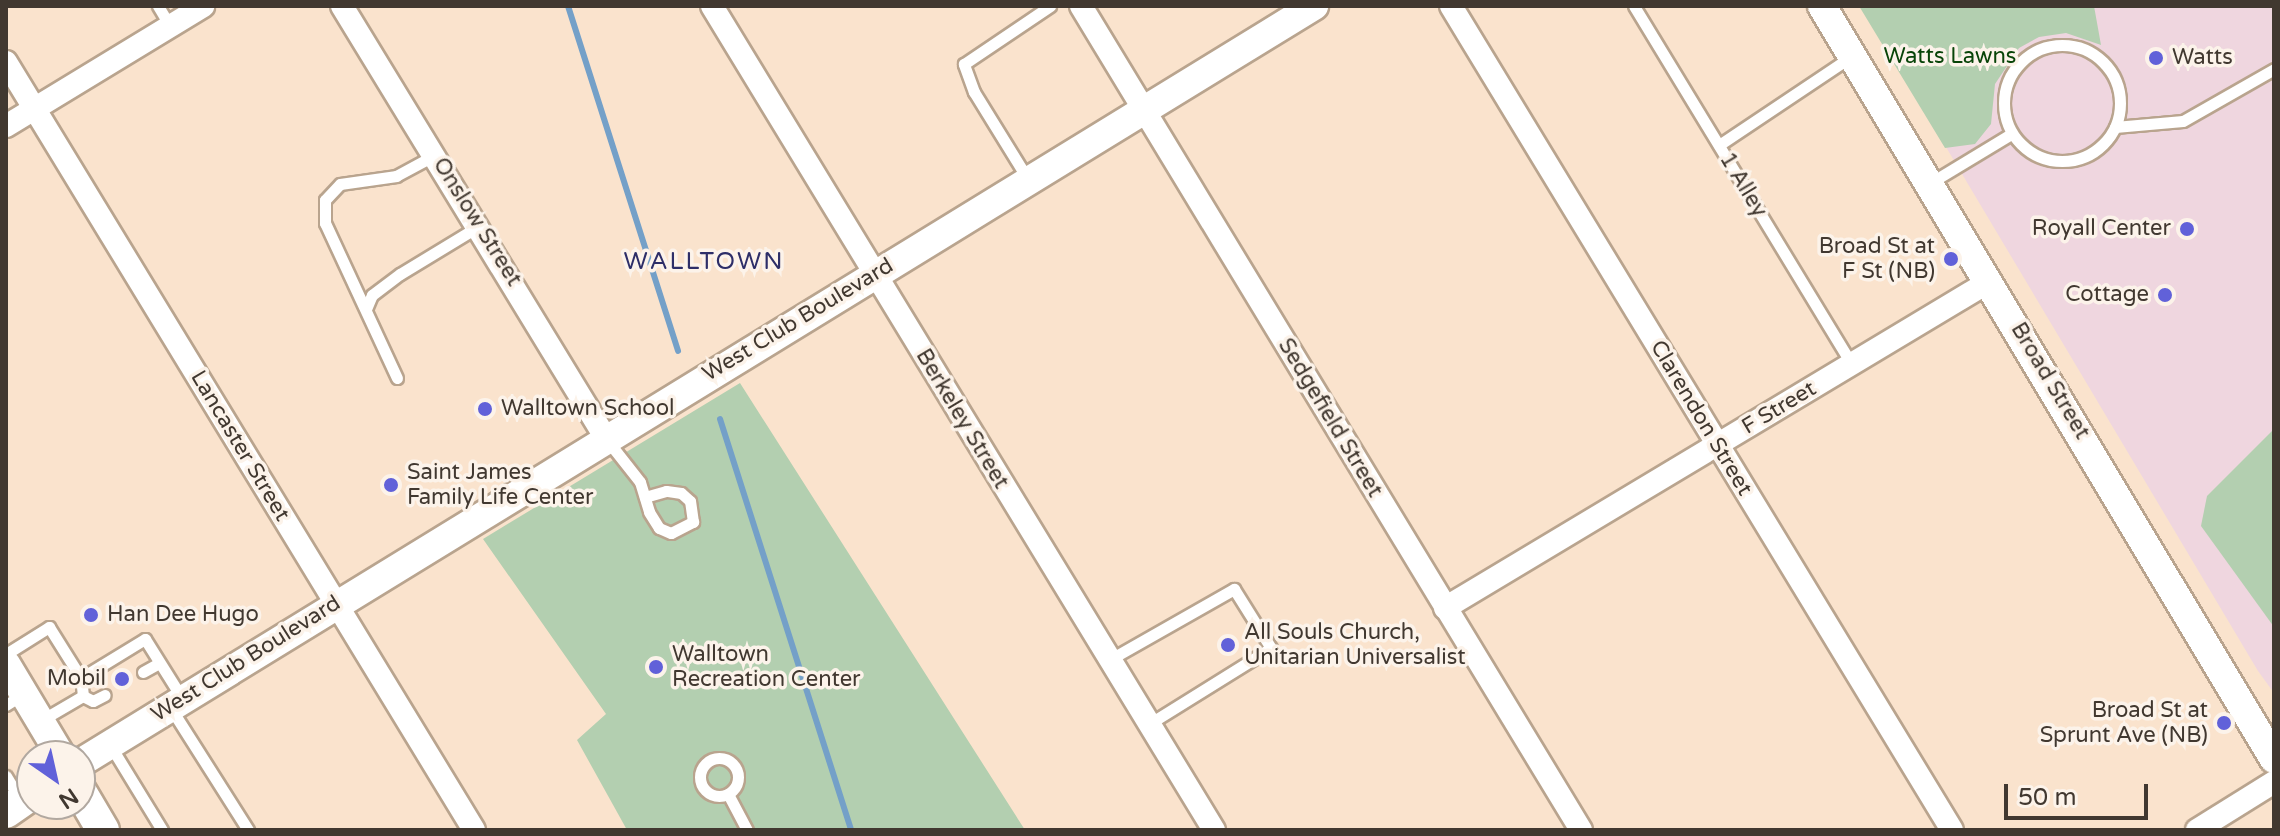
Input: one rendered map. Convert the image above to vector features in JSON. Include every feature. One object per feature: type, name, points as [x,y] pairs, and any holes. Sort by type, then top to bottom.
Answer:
[{"type":"street","points":[[6,126],[203,6]]},
{"type":"street","name":"Onslow Street","points":[[342,6],[480,226],[607,440]]},
{"type":"street","name":"Berkeley Street","points":[[712,6],[1214,830]]},
{"type":"street","name":"Sedgefield Street","points":[[1081,6],[1581,830]]},
{"type":"street","name":"West Club Boulevard","points":[[96,753],[336,603],[1314,6]]},
{"type":"street","name":"Clarendon Street","points":[[1451,6],[1952,830]]},
{"type":"street","name":"Broad Street","points":[[1822,6],[1990,281],[2274,759]]},
{"type":"street","name":"Lancaster Street","points":[[6,62],[474,830]]},
{"type":"street","name":"F Street","points":[[1445,608],[1990,281]]},
{"type":"street","points":[[6,664],[15,699],[40,722],[51,740]]},
{"type":"street","points":[[2197,830],[2274,782]]},
{"type":"lane","points":[[158,6],[170,26]]},
{"type":"lane","points":[[1029,181],[963,73],[971,55],[1050,6]]},
{"type":"lane","name":"1 Alley","points":[[1634,6],[1852,364]]},
{"type":"lane","points":[[2053,45],[2078,47],[2108,68],[2119,90],[2115,127],[2096,150],[2069,161],[2041,158],[2011,134],[2003,107],[2007,82],[2030,54],[2053,45]]},
{"type":"lane","points":[[1719,145],[1852,55]]},
{"type":"lane","points":[[2115,127],[2183,121],[2274,69]]},
{"type":"lane","points":[[1930,183],[2011,134]]},
{"type":"lane","points":[[397,378],[325,223],[325,200],[340,184],[396,176],[436,155]]},
{"type":"lane","points":[[366,309],[372,295],[400,274],[480,226]]},
{"type":"lane","points":[[607,440],[640,482],[645,497],[659,528],[671,533],[693,522],[690,501],[681,493],[666,491],[645,497]]},
{"type":"lane","points":[[1109,660],[1234,589],[1271,648],[1149,724]]},
{"type":"lane","points":[[6,654],[49,627],[81,678],[83,696]]},
{"type":"lane","points":[[81,678],[145,639],[176,702],[248,830]]},
{"type":"lane","points":[[143,672],[159,663]]},
{"type":"lane","points":[[83,696],[93,701],[105,695]]},
{"type":"lane","points":[[40,722],[83,696]]},
{"type":"lane","points":[[110,745],[162,830]]},
{"type":"lane","points":[[728,794],[747,830]]},
{"type":"shaded area","points":[[1862,6],[2274,6],[2274,693],[2258,671]]},
{"type":"green space","name":"Watts Lawns","points":[[1859,6],[2094,6],[2101,45],[2066,33],[2039,37],[2019,48],[1995,84],[1991,124],[1975,144],[1945,148]]},
{"type":"green space","points":[[740,383],[1025,830],[627,830],[577,740],[606,714],[483,539]]},
{"type":"green space","points":[[2274,429],[2274,627],[2201,526],[2207,496]]},
{"type":"waterway","points":[[568,6],[678,351]]},
{"type":"waterway","points":[[720,419],[851,830]]},
{"type":"place","name":"Watts","points":[[2156,58]]},
{"type":"place","name":"Royall Center","points":[[2187,229]]},
{"type":"place","name":"Broad St at F St (NB)","points":[[1951,259]]},
{"type":"place","name":"Cottage","points":[[2165,295]]},
{"type":"place","name":"Walltown School","points":[[485,409]]},
{"type":"place","name":"Saint James Family Life Center","points":[[391,485]]},
{"type":"place","name":"Han Dee Hugo","points":[[91,615]]},
{"type":"place","name":"All Souls Church, Unitarian Universalist","points":[[1228,645]]},
{"type":"place","name":"Walltown Recreation Center","points":[[656,667]]},
{"type":"place","name":"Mobil","points":[[122,679]]},
{"type":"place","name":"Broad St at Sprunt Ave (NB)","points":[[2224,723]]},
{"type":"district","name":"WALLTOWN","points":[[704,262]]}]
